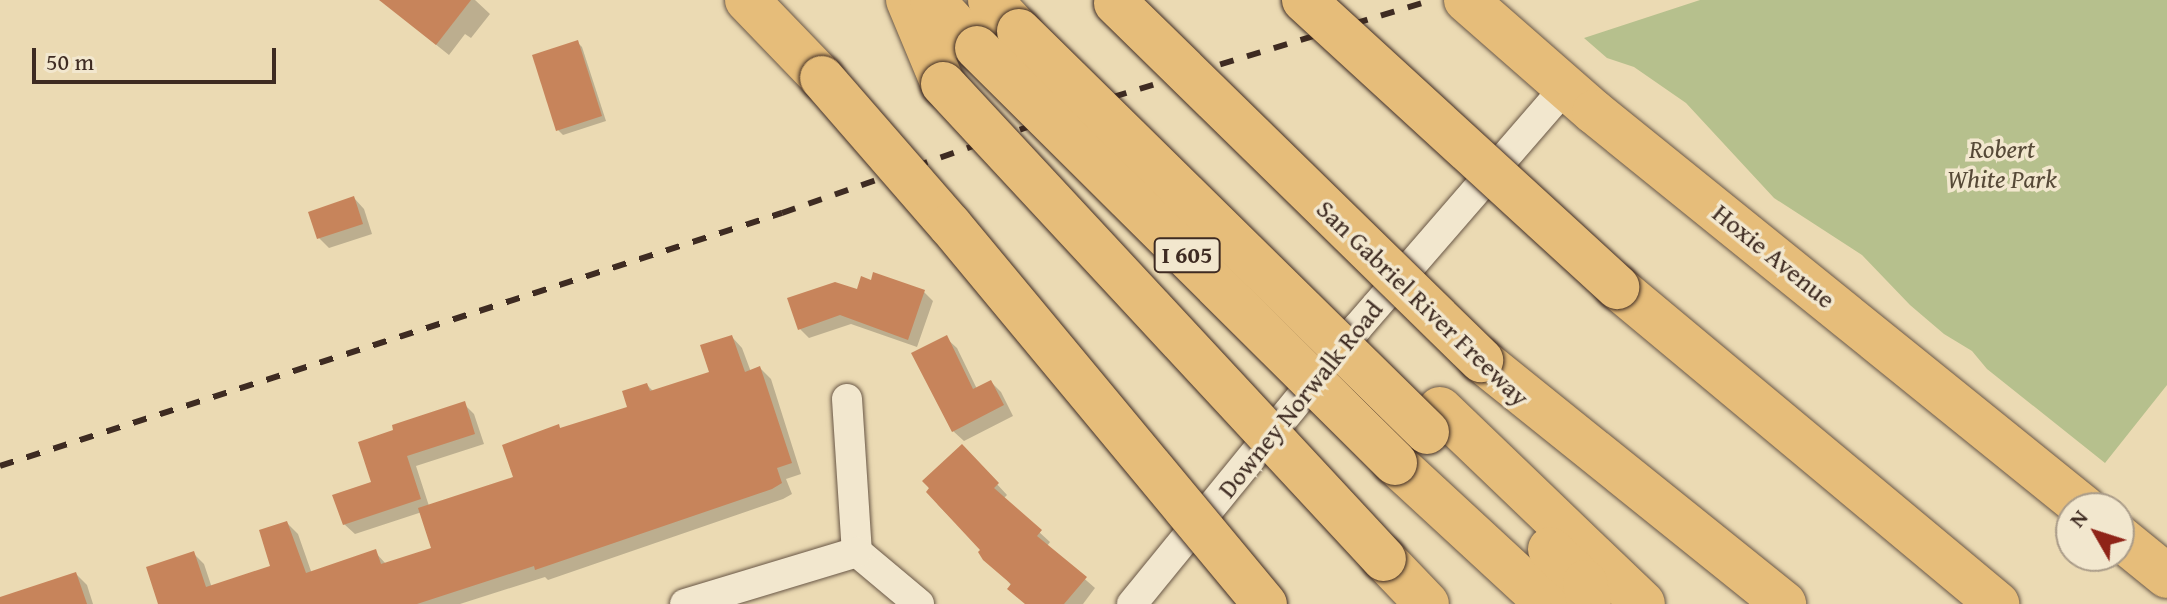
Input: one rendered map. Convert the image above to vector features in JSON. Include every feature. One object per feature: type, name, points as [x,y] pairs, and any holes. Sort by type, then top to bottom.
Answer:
[{"type":"main road","points":[[747,0],[822,78],[950,225],[1265,604]]},
{"type":"main road","points":[[908,0],[943,84],[1427,604]]},
{"type":"main road","name":"I 605","points":[[932,0],[1395,463],[1548,604]]},
{"type":"main road","points":[[1304,0],[1617,287],[1997,604]]},
{"type":"main road","name":"Hoxie Avenue","points":[[1466,0],[1565,88],[2064,492]]},
{"type":"main road","name":"San Gabriel River Freeway","points":[[1114,1],[1481,360],[1737,604]]},
{"type":"main road","points":[[1019,15],[1433,420],[1585,582],[1589,604]]},
{"type":"main road","points":[[1481,360],[1784,604]]},
{"type":"main road","points":[[1433,420],[1643,604]]},
{"type":"main road","points":[[2135,550],[2167,576]]},
{"type":"street","name":"Downey Norwalk Road","points":[[1132,604],[1357,328],[1565,88]]},
{"type":"street","points":[[847,399],[857,552],[919,604]]},
{"type":"street","points":[[685,604],[857,552]]},
{"type":"green space","name":"Robert White Park","points":[[1700,0],[2167,0],[2167,385],[2105,463],[1987,369],[1972,351],[1944,334],[1910,305],[1862,255],[1774,198],[1686,103],[1634,67],[1607,58],[1584,38]]},
{"type":"building","points":[[379,0],[471,0],[436,45]]},
{"type":"building","points":[[578,40],[602,116],[556,131],[532,55]]},
{"type":"building","points":[[354,196],[363,224],[317,239],[308,212]]},
{"type":"building","points":[[873,272],[925,290],[908,340],[840,315],[798,330],[787,298],[835,282],[857,289],[861,276],[871,280]]},
{"type":"building","points":[[732,335],[745,372],[760,366],[792,463],[777,468],[782,483],[772,489],[535,570],[534,566],[417,604],[158,604],[146,567],[194,551],[206,587],[270,566],[259,530],[287,521],[306,573],[376,549],[381,564],[431,548],[418,508],[513,477],[502,445],[559,424],[560,428],[627,407],[622,391],[647,383],[650,391],[709,372],[700,345]]},
{"type":"building","points":[[947,335],[973,389],[991,380],[1004,405],[952,432],[911,353]]},
{"type":"building","points":[[465,401],[475,434],[407,456],[421,499],[343,525],[332,495],[371,482],[358,442],[393,430],[392,425]]},
{"type":"building","points":[[962,444],[999,483],[994,488],[1042,530],[1037,536],[1087,577],[1064,604],[1025,604],[1007,589],[1011,584],[983,560],[978,552],[980,550],[926,492],[929,488],[922,481]]},
{"type":"building","points":[[76,572],[87,604],[0,604],[0,597]]},
{"type":"railway","points":[[0,466],[782,213],[1113,97],[1432,0]]}]
